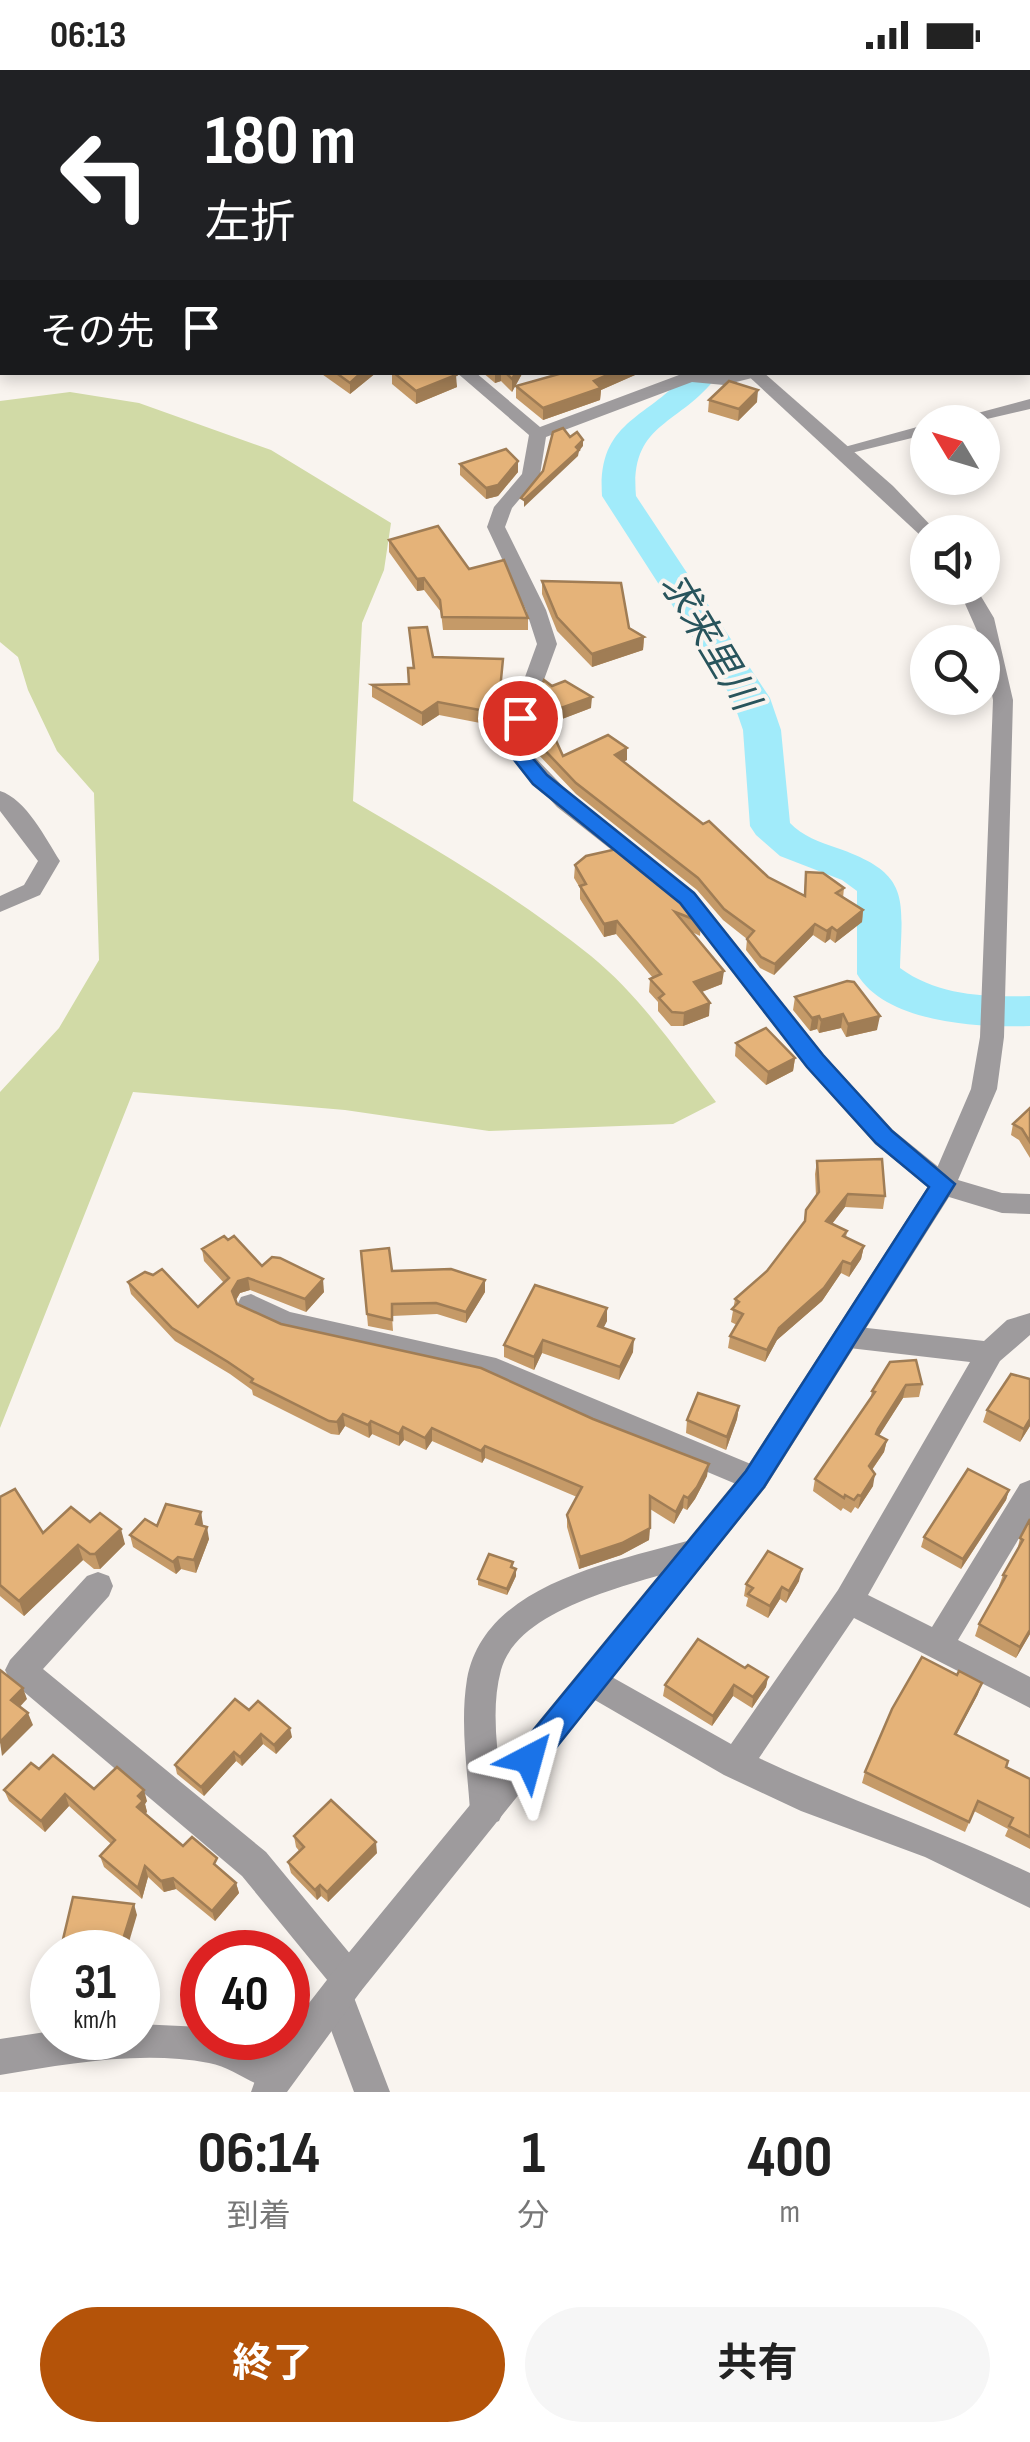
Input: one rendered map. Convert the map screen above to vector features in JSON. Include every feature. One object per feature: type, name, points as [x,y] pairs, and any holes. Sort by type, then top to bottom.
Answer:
[{"type":"street","points":[[468,375],[538,434]]},
{"type":"street","points":[[538,434],[690,377],[724,380],[748,375]]},
{"type":"street","points":[[754,375],[911,515]]},
{"type":"street","points":[[1000,411],[1030,404]]},
{"type":"street","points":[[838,451],[910,433]]},
{"type":"street","points":[[538,434],[531,475],[503,506],[496,527],[536,610],[547,644],[520,718],[521,756],[565,802],[687,898],[815,1061],[884,1137],[943,1184],[1002,1203],[1030,1204]]},
{"type":"street","points":[[0,2057],[104,2041],[208,2045],[236,2054],[272,2084],[342,1987],[755,1479],[943,1184],[984,1089],[992,1036],[1003,700],[984,618],[977,605]]},
{"type":"street","points":[[0,798],[22,821],[49,861],[43,882],[24,897],[0,904]]},
{"type":"street","points":[[251,1305],[284,1322],[486,1366],[755,1479]]},
{"type":"street","points":[[736,1764],[849,1600],[990,1353],[1018,1328],[1030,1324]]},
{"type":"street","points":[[848,1337],[990,1353]]},
{"type":"street","points":[[937,1647],[1030,1493]]},
{"type":"street","points":[[487,1810],[481,1725],[487,1662],[507,1630],[548,1599],[697,1551]]},
{"type":"street","points":[[98,1586],[21,1670],[254,1864],[342,1987],[372,2092]]},
{"type":"street","points":[[849,1600],[1030,1693]]},
{"type":"street","points":[[592,1682],[736,1764],[813,1800],[933,1844],[1030,1892]]},
{"type":"green space","points":[[70,392],[139,403],[271,450],[391,523],[384,570],[362,623],[353,801],[505,893],[591,956],[642,1007],[716,1102],[673,1124],[489,1131],[345,1110],[133,1092],[0,1428],[0,1092],[59,1028],[99,960],[94,793],[57,751],[28,690],[18,657],[0,642],[0,401]]},
{"type":"building","points":[[339,375],[359,375],[350,383]]},
{"type":"building","points":[[397,375],[456,375],[416,391]]},
{"type":"building","points":[[555,375],[607,375],[594,381],[601,388],[543,408],[516,386]]},
{"type":"building","points":[[729,381],[758,390],[739,409],[709,400]]},
{"type":"building","points":[[563,428],[570,437],[577,432],[583,440],[576,447],[579,450],[524,500],[521,498],[543,471],[553,432]]},
{"type":"building","points":[[506,449],[518,461],[498,485],[486,488],[460,464]]},
{"type":"building","points":[[438,526],[469,569],[504,560],[528,618],[442,617],[440,600],[424,578],[417,579],[389,540]]},
{"type":"building","points":[[542,581],[621,583],[629,628],[644,637],[592,654],[557,617]]},
{"type":"building","points":[[427,627],[433,657],[503,659],[500,690],[513,685],[506,715],[438,702],[422,713],[372,685],[409,684],[408,668],[414,668],[409,628]]},
{"type":"building","points":[[544,680],[552,686],[565,681],[592,697],[544,714],[563,756],[608,735],[627,748],[615,755],[703,824],[709,821],[768,877],[805,896],[806,872],[823,873],[844,888],[836,893],[863,910],[837,931],[832,927],[827,931],[815,924],[775,964],[761,957],[747,939],[754,931],[724,909],[698,878],[576,783],[536,741],[534,707]]},
{"type":"building","points":[[621,848],[677,893],[701,922],[675,912],[724,971],[694,982],[710,1003],[684,1013],[672,1012],[659,998],[664,994],[650,979],[661,974],[617,921],[604,924],[580,886],[586,884],[575,865],[586,856]]},
{"type":"building","points":[[854,982],[880,1016],[848,1024],[843,1014],[821,1020],[819,1016],[812,1018],[795,997]]},
{"type":"building","points":[[766,1028],[795,1058],[768,1072],[736,1043]]},
{"type":"building","points":[[1030,1108],[1030,1142],[1022,1129],[1013,1124]]},
{"type":"building","points":[[882,1159],[885,1196],[848,1194],[826,1221],[847,1231],[843,1236],[864,1246],[851,1264],[843,1261],[824,1288],[779,1328],[767,1350],[730,1336],[743,1314],[732,1309],[739,1302],[735,1299],[767,1271],[805,1221],[806,1210],[819,1192],[817,1161]]},
{"type":"building","points":[[224,1236],[228,1240],[234,1236],[262,1266],[272,1257],[280,1258],[323,1279],[305,1299],[248,1278],[238,1281],[232,1291],[237,1304],[281,1324],[481,1368],[593,1419],[709,1464],[697,1487],[688,1498],[684,1496],[676,1512],[650,1496],[650,1528],[622,1543],[580,1557],[567,1515],[582,1487],[485,1446],[481,1451],[432,1428],[425,1438],[403,1427],[399,1434],[343,1414],[337,1422],[329,1421],[251,1382],[253,1379],[172,1328],[128,1282],[145,1272],[153,1275],[162,1269],[198,1307],[229,1278],[202,1249]]},
{"type":"building","points":[[389,1248],[392,1271],[451,1269],[485,1280],[466,1312],[436,1303],[392,1304],[392,1320],[367,1314],[361,1251]]},
{"type":"building","points":[[535,1285],[607,1308],[598,1326],[634,1339],[620,1367],[543,1340],[534,1357],[504,1345]]},
{"type":"building","points":[[916,1360],[922,1384],[906,1385],[878,1429],[876,1434],[887,1440],[869,1466],[875,1474],[861,1496],[854,1500],[845,1495],[844,1498],[815,1479],[875,1392],[872,1391],[890,1362]]},
{"type":"building","points":[[1011,1374],[1030,1379],[1030,1419],[1024,1429],[987,1410]]},
{"type":"building","points":[[698,1393],[739,1406],[727,1437],[687,1420]]},
{"type":"building","points":[[968,1469],[1009,1490],[963,1559],[924,1537]]},
{"type":"building","points":[[15,1489],[43,1533],[71,1507],[90,1522],[100,1513],[121,1529],[95,1554],[78,1545],[19,1601],[0,1585],[0,1497]]},
{"type":"building","points":[[166,1504],[201,1512],[196,1524],[207,1527],[194,1560],[178,1557],[173,1562],[130,1535],[145,1519],[157,1526]]},
{"type":"building","points":[[1030,1519],[1030,1630],[1020,1647],[979,1624],[1006,1576],[1003,1575]]},
{"type":"building","points":[[768,1551],[802,1569],[789,1591],[782,1587],[770,1606],[748,1594],[753,1588],[746,1584]]},
{"type":"building","points":[[489,1554],[513,1562],[511,1567],[516,1569],[507,1589],[478,1579]]},
{"type":"building","points":[[698,1639],[745,1668],[748,1665],[768,1677],[753,1697],[734,1685],[713,1716],[665,1685]]},
{"type":"building","points":[[922,1657],[982,1683],[955,1734],[1008,1761],[1006,1767],[1030,1779],[1030,1837],[1009,1826],[1013,1818],[978,1801],[969,1822],[865,1772],[892,1709]]},
{"type":"building","points":[[0,1670],[23,1688],[11,1700],[28,1713],[0,1742]]},
{"type":"building","points":[[235,1699],[249,1710],[258,1701],[290,1728],[274,1745],[261,1734],[240,1757],[234,1752],[201,1787],[175,1765]]},
{"type":"building","points":[[53,1755],[94,1789],[117,1767],[144,1790],[138,1796],[143,1801],[137,1807],[183,1846],[192,1837],[217,1858],[214,1864],[236,1883],[212,1911],[173,1878],[161,1881],[145,1866],[138,1888],[100,1856],[115,1840],[65,1794],[41,1821],[4,1790],[31,1763],[39,1769]]},
{"type":"building","points":[[331,1800],[376,1842],[327,1892],[320,1885],[315,1890],[288,1862],[304,1847],[294,1836]]},
{"type":"building","points":[[73,1897],[134,1904],[126,1930],[65,1930]]},
{"type":"waterway","name":"求来里川","points":[[703,375],[691,389],[630,437],[621,451],[617,471],[619,496],[751,698],[762,730],[770,826],[795,847],[857,870],[877,888],[878,974],[894,986],[950,1006],[1030,1011]]},
{"type":"route","points":[[520,718],[521,756],[540,779],[687,898],[815,1061],[884,1137],[943,1184],[887,1278],[755,1479],[529,1759]]}]
